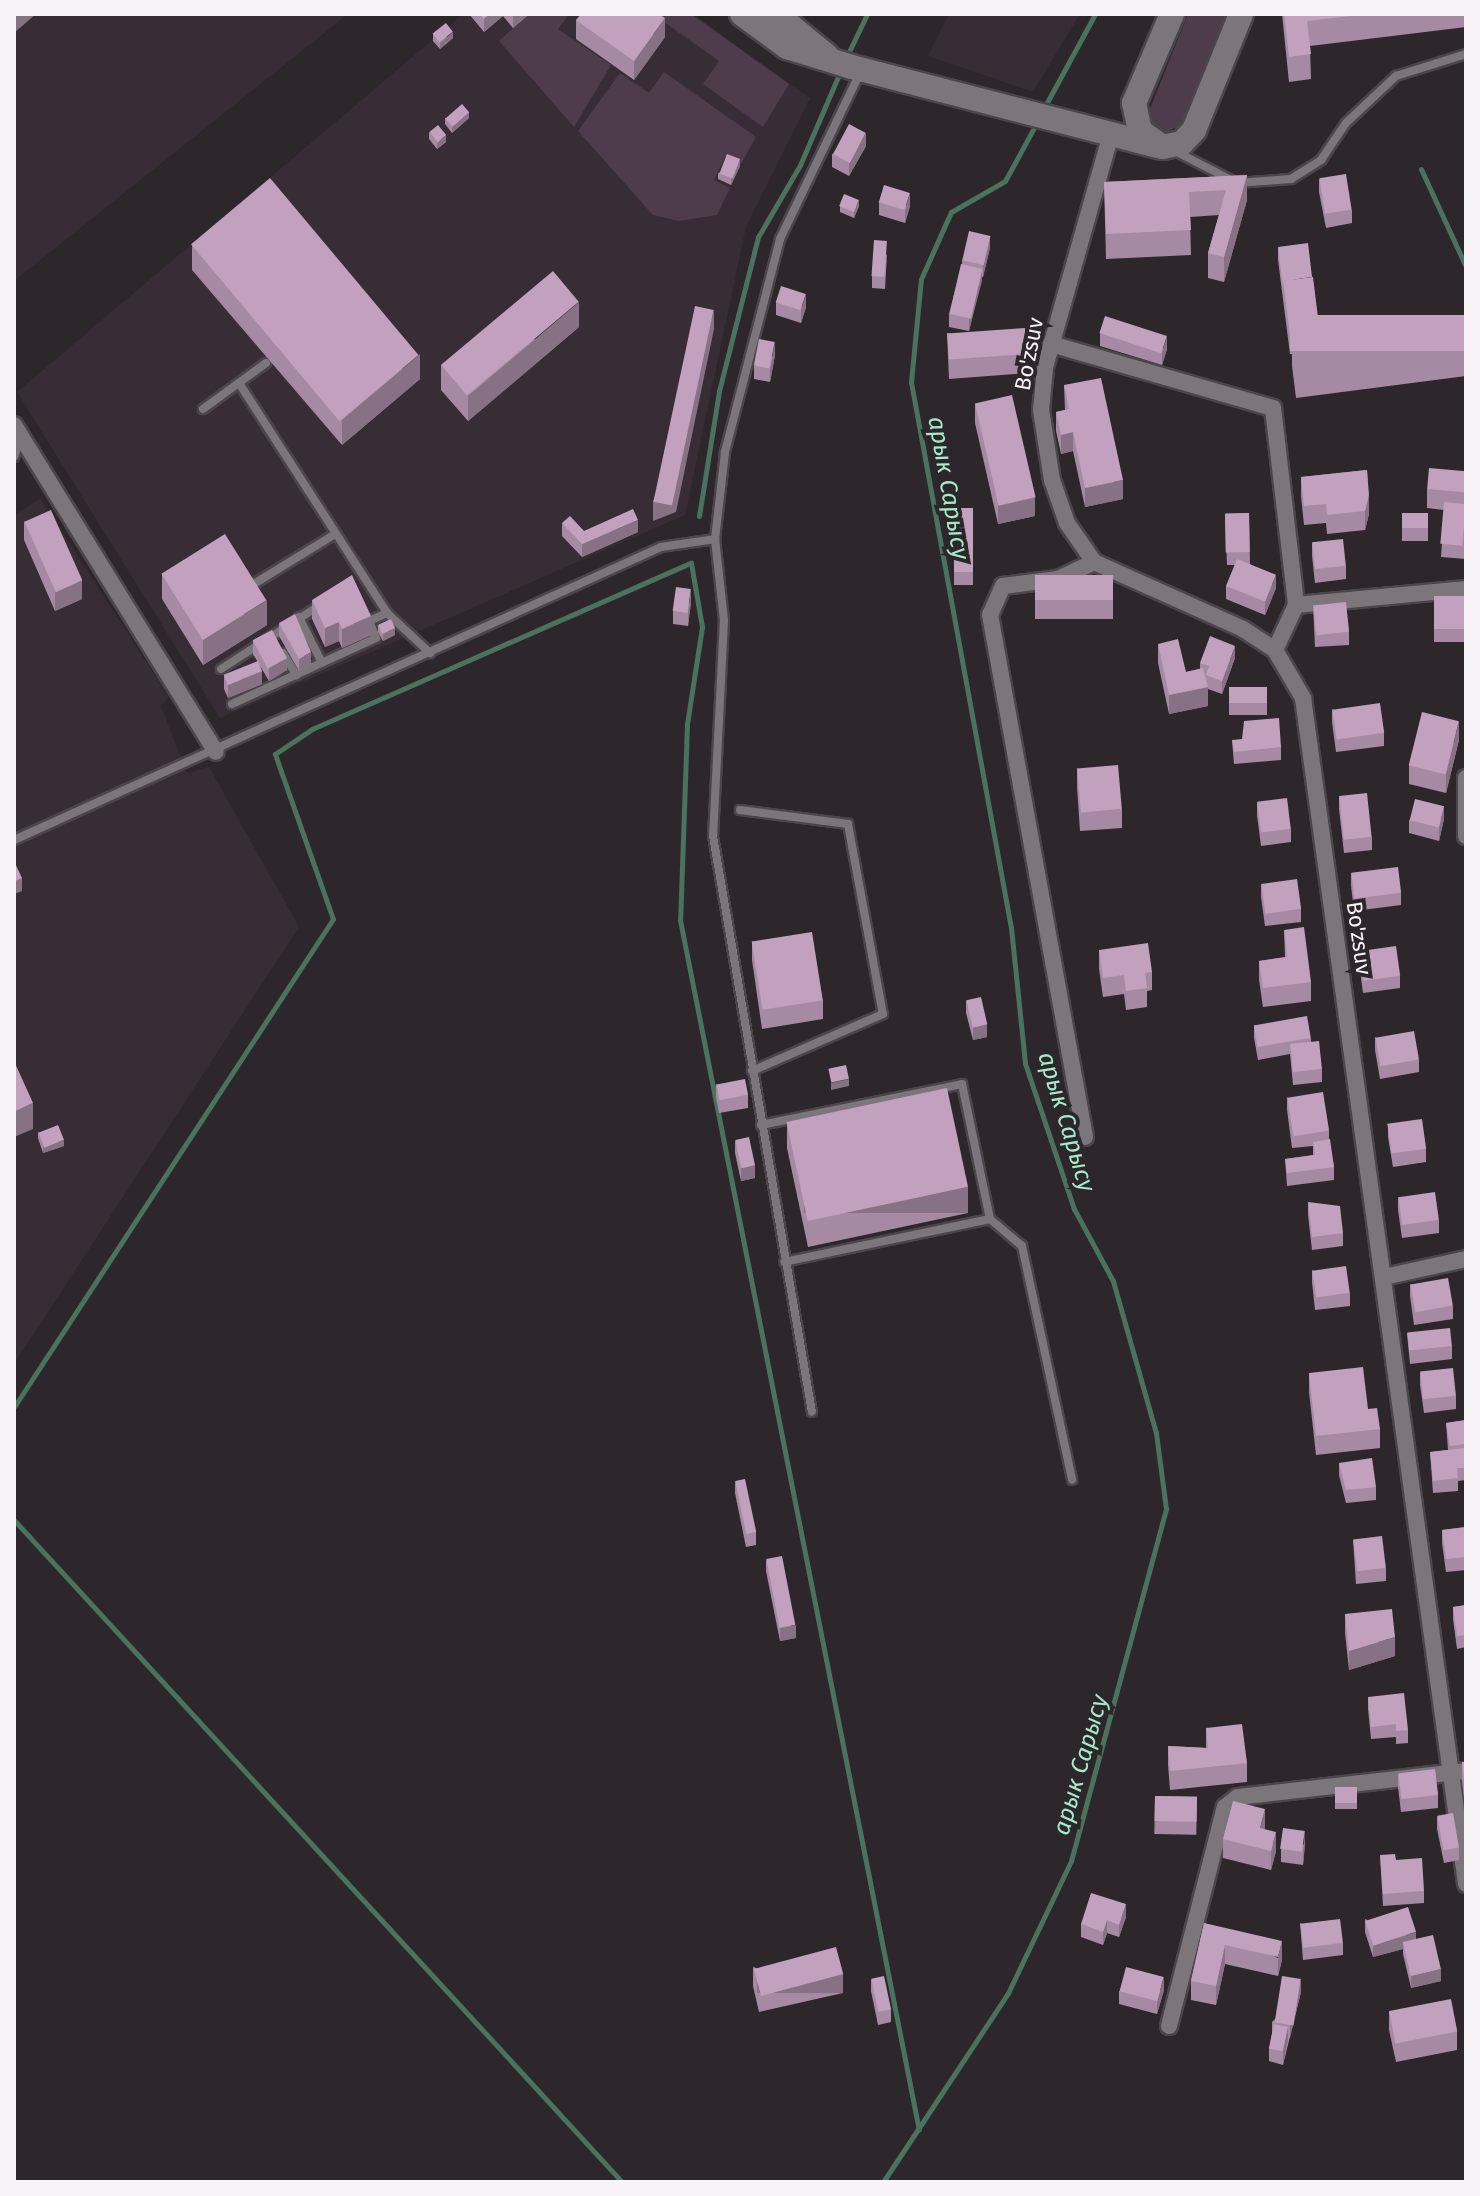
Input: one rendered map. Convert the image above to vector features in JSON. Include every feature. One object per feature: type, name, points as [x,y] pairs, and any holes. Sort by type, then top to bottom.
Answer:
[{"type":"main road","points":[[742,14],[787,47],[1163,147],[1194,130],[1241,14]]},
{"type":"main road","points":[[776,14],[844,64]]},
{"type":"main road","points":[[1077,125],[1107,120],[1134,103],[1172,14]]},
{"type":"main road","points":[[1228,49],[1258,14]]},
{"type":"main road","points":[[1134,103],[1140,131],[1163,147]]},
{"type":"street","name":"Bo'zsuv","points":[[1111,134],[1051,344],[1041,410],[1052,480],[1067,523],[1094,562],[1208,610],[1275,650],[1303,698],[1384,1277],[1458,1772],[1466,1884]]},
{"type":"street","points":[[1051,344],[1273,408],[1296,605],[1275,650]]},
{"type":"street","points":[[18,431],[216,752]]},
{"type":"street","points":[[1085,1137],[990,615],[1003,586],[1058,579],[1094,562]]},
{"type":"street","points":[[1296,605],[1466,589]]},
{"type":"street","points":[[1466,778],[1466,836]]},
{"type":"street","points":[[1384,1277],[1466,1259]]},
{"type":"street","points":[[1169,2026],[1225,1807],[1238,1797],[1458,1772]]},
{"type":"lane","points":[[1163,147],[1237,183],[1291,179],[1321,160],[1346,123],[1396,76],[1466,54]]},
{"type":"lane","points":[[812,1412],[713,836],[724,620],[715,539],[725,452],[780,239],[844,64]]},
{"type":"lane","points":[[203,409],[266,363]]},
{"type":"lane","points":[[239,383],[387,613],[430,653]]},
{"type":"lane","points":[[14,457],[18,431]]},
{"type":"lane","points":[[257,582],[335,534]]},
{"type":"lane","points":[[14,840],[216,752],[661,547],[715,539]]},
{"type":"lane","points":[[353,588],[365,581]]},
{"type":"lane","points":[[221,669],[299,617],[329,601]]},
{"type":"lane","points":[[232,704],[376,638],[369,621],[387,613]]},
{"type":"lane","points":[[299,617],[322,663]]},
{"type":"lane","points":[[272,635],[296,675]]},
{"type":"lane","points":[[740,810],[848,824],[883,1014],[752,1071]]},
{"type":"lane","points":[[761,1125],[962,1084],[990,1219],[1022,1246],[1072,1480]]},
{"type":"lane","points":[[784,1262],[990,1219]]},
{"type":"shaded area","points":[[14,14],[348,14],[14,281]]},
{"type":"shaded area","points":[[463,14],[693,14],[810,98],[746,227],[685,515],[220,718],[17,392]]},
{"type":"shaded area","points":[[529,14],[569,14],[558,29],[611,65],[574,127],[499,41]]},
{"type":"shaded area","points":[[653,14],[691,14],[789,84],[763,127],[703,84],[719,61]]},
{"type":"shaded area","points":[[949,14],[1080,14],[1033,92],[928,56]]},
{"type":"shaded area","points":[[1188,14],[1228,14],[1183,124],[1157,137],[1149,111]]},
{"type":"shaded area","points":[[664,72],[756,137],[741,164],[725,157],[714,180],[730,188],[717,215],[679,221],[653,215],[578,131],[620,73],[649,93]]},
{"type":"shaded area","points":[[40,498],[169,697],[161,706],[187,773],[209,767],[299,927],[14,1364],[14,516]]},
{"type":"building","points":[[581,14],[658,14],[665,18],[634,61],[576,20]]},
{"type":"building","points":[[1284,14],[1368,14],[1307,21],[1311,54],[1289,57]]},
{"type":"building","points":[[446,23],[453,32],[439,42],[433,33]]},
{"type":"building","points":[[462,104],[469,112],[453,127],[445,118]]},
{"type":"building","points":[[849,124],[866,133],[850,163],[833,154]]},
{"type":"building","points":[[438,125],[446,135],[438,142],[429,132]]},
{"type":"building","points":[[727,154],[740,159],[733,179],[719,174]]},
{"type":"building","points":[[1346,174],[1352,210],[1325,214],[1319,178]]},
{"type":"building","points":[[1247,175],[1224,257],[1208,253],[1226,190],[1189,192],[1191,230],[1106,234],[1104,182]]},
{"type":"building","points":[[270,178],[418,355],[340,421],[191,244]]},
{"type":"building","points":[[884,185],[910,193],[905,210],[879,202]]},
{"type":"building","points":[[844,194],[859,200],[854,212],[839,206]]},
{"type":"building","points":[[969,231],[990,236],[984,265],[962,260]]},
{"type":"building","points":[[874,240],[887,241],[884,277],[871,276]]},
{"type":"building","points":[[1308,243],[1312,277],[1283,281],[1283,287],[1278,247]]},
{"type":"building","points":[[961,264],[982,269],[971,319],[950,314]]},
{"type":"building","points":[[553,271],[579,302],[467,395],[441,365]]},
{"type":"building","points":[[1313,277],[1320,331],[1290,334],[1283,281]]},
{"type":"building","points":[[781,286],[806,294],[800,310],[776,302]]},
{"type":"building","points":[[695,306],[714,310],[672,506],[653,502]]},
{"type":"building","points":[[1290,315],[1466,315],[1466,351],[1290,351]]},
{"type":"building","points":[[1105,316],[1167,336],[1161,353],[1099,333]]},
{"type":"building","points":[[1025,328],[1027,354],[949,359],[947,333]]},
{"type":"building","points":[[759,339],[775,342],[770,369],[754,366]]},
{"type":"building","points":[[1101,378],[1123,480],[1085,488],[1073,432],[1061,435],[1056,412],[1069,409],[1064,385]]},
{"type":"building","points":[[1012,395],[1036,497],[999,506],[975,404]]},
{"type":"building","points":[[1429,468],[1466,471],[1464,492],[1427,489]]},
{"type":"building","points":[[1367,470],[1369,495],[1365,511],[1327,515],[1326,504],[1304,506],[1301,477]]},
{"type":"building","points":[[1444,502],[1466,504],[1462,546],[1440,544]]},
{"type":"building","points":[[954,508],[973,508],[973,572],[954,572]]},
{"type":"building","points":[[633,509],[638,520],[582,544],[562,523],[570,516],[584,531]]},
{"type":"building","points":[[51,510],[82,580],[56,592],[25,522]]},
{"type":"building","points":[[1225,513],[1249,513],[1250,552],[1226,552]]},
{"type":"building","points":[[1402,513],[1428,513],[1428,528],[1402,528]]},
{"type":"building","points":[[225,534],[266,600],[203,640],[161,574]]},
{"type":"building","points":[[1343,539],[1346,566],[1315,569],[1312,542]]},
{"type":"building","points":[[1237,559],[1276,575],[1265,602],[1226,586]]},
{"type":"building","points":[[352,575],[371,616],[342,629],[339,622],[325,628],[312,600]]},
{"type":"building","points":[[1035,575],[1113,575],[1113,600],[1035,600]]},
{"type":"building","points":[[676,587],[691,589],[688,613],[673,611]]},
{"type":"building","points":[[1434,596],[1466,596],[1466,629],[1434,629]]},
{"type":"building","points":[[1346,602],[1349,632],[1316,635],[1313,605]]},
{"type":"building","points":[[295,614],[311,652],[299,659],[279,623]]},
{"type":"building","points":[[391,619],[395,628],[382,634],[378,625]]},
{"type":"building","points":[[272,630],[287,658],[268,669],[253,640]]},
{"type":"building","points":[[1210,636],[1235,646],[1222,681],[1206,675],[1209,666],[1200,663]]},
{"type":"building","points":[[1178,639],[1186,672],[1203,668],[1208,687],[1169,695],[1158,644]]},
{"type":"building","points":[[258,661],[262,671],[228,685],[224,675]]},
{"type":"building","points":[[1229,687],[1267,687],[1267,703],[1229,703]]},
{"type":"building","points":[[1380,703],[1384,733],[1337,739],[1332,710]]},
{"type":"building","points":[[1422,712],[1459,721],[1446,775],[1409,765]]},
{"type":"building","points":[[1279,718],[1281,747],[1234,752],[1232,740],[1242,739],[1244,721]]},
{"type":"building","points":[[1118,765],[1122,809],[1081,812],[1077,769]]},
{"type":"building","points":[[1367,793],[1372,837],[1344,840],[1339,796]]},
{"type":"building","points":[[1287,798],[1291,829],[1261,832],[1257,802]]},
{"type":"building","points":[[1415,799],[1444,806],[1439,828],[1410,820]]},
{"type":"building","points":[[14,861],[22,878],[14,882]]},
{"type":"building","points":[[1398,867],[1401,893],[1355,899],[1351,873]]},
{"type":"building","points":[[1297,879],[1301,909],[1266,914],[1261,884]]},
{"type":"building","points":[[1304,927],[1311,982],[1263,988],[1259,961],[1287,957],[1284,930]]},
{"type":"building","points":[[812,932],[823,1000],[763,1010],[752,942]]},
{"type":"building","points":[[1148,943],[1152,972],[1145,973],[1147,988],[1126,991],[1124,975],[1103,978],[1099,950]]},
{"type":"building","points":[[1396,946],[1400,976],[1364,981],[1359,951]]},
{"type":"building","points":[[981,997],[987,1024],[973,1028],[966,1000]]},
{"type":"building","points":[[1307,1016],[1311,1038],[1258,1047],[1254,1025]]},
{"type":"building","points":[[1414,1031],[1419,1060],[1381,1066],[1376,1038]]},
{"type":"building","points":[[1319,1041],[1322,1069],[1293,1072],[1290,1044]]},
{"type":"building","points":[[14,1061],[33,1103],[14,1112]]},
{"type":"building","points":[[846,1065],[849,1079],[831,1082],[828,1069]]},
{"type":"building","points":[[745,1079],[748,1095],[720,1100],[717,1085]]},
{"type":"building","points":[[947,1088],[968,1187],[808,1221],[787,1122]]},
{"type":"building","points":[[1323,1092],[1329,1131],[1294,1136],[1287,1098]]},
{"type":"building","points":[[1422,1119],[1426,1149],[1392,1154],[1387,1124]]},
{"type":"building","points":[[58,1125],[64,1140],[45,1148],[39,1133]]},
{"type":"building","points":[[749,1137],[755,1165],[741,1168],[735,1140]]},
{"type":"building","points":[[1330,1139],[1334,1167],[1287,1173],[1285,1159],[1315,1155],[1313,1142]]},
{"type":"building","points":[[1435,1192],[1439,1220],[1402,1225],[1398,1197]]},
{"type":"building","points":[[1308,1202],[1340,1206],[1343,1233],[1312,1237]]},
{"type":"building","points":[[1346,1266],[1350,1293],[1316,1297],[1312,1271]]},
{"type":"building","points":[[1448,1278],[1453,1306],[1415,1312],[1411,1285]]},
{"type":"building","points":[[1450,1328],[1452,1346],[1409,1350],[1407,1332]]},
{"type":"building","points":[[1363,1367],[1368,1409],[1377,1408],[1380,1429],[1316,1436],[1309,1373]]},
{"type":"building","points":[[1453,1368],[1456,1396],[1423,1399],[1420,1371]]},
{"type":"building","points":[[1466,1420],[1466,1444],[1450,1446],[1446,1423]]},
{"type":"building","points":[[1465,1448],[1466,1468],[1457,1468],[1458,1478],[1433,1481],[1430,1452]]},
{"type":"building","points":[[1372,1458],[1376,1487],[1346,1490],[1339,1463]]},
{"type":"building","points":[[745,1479],[756,1532],[746,1534],[735,1481]]},
{"type":"building","points":[[1466,1527],[1466,1557],[1446,1559],[1442,1530]]},
{"type":"building","points":[[1382,1536],[1386,1568],[1357,1571],[1353,1540]]},
{"type":"building","points":[[782,1556],[795,1625],[780,1628],[766,1559]]},
{"type":"building","points":[[1466,1605],[1466,1635],[1457,1636],[1453,1607]]},
{"type":"building","points":[[1392,1609],[1395,1637],[1349,1651],[1345,1614]]},
{"type":"building","points":[[1404,1693],[1408,1730],[1396,1731],[1396,1724],[1371,1727],[1368,1697]]},
{"type":"building","points":[[1242,1724],[1247,1763],[1170,1771],[1168,1746],[1208,1748],[1206,1728]]},
{"type":"building","points":[[1462,1762],[1466,1762],[1466,1797]]},
{"type":"building","points":[[1435,1769],[1438,1795],[1401,1799],[1398,1774]]},
{"type":"building","points":[[1335,1787],[1357,1787],[1357,1803],[1335,1803]]},
{"type":"building","points":[[1155,1796],[1197,1797],[1197,1822],[1155,1821]]},
{"type":"building","points":[[1233,1801],[1265,1809],[1260,1828],[1276,1832],[1271,1851],[1223,1839]]},
{"type":"building","points":[[1453,1813],[1459,1847],[1443,1850],[1437,1816]]},
{"type":"building","points":[[1283,1828],[1305,1831],[1302,1852],[1280,1849]]},
{"type":"building","points":[[1395,1854],[1396,1860],[1422,1858],[1424,1891],[1383,1894],[1380,1855]]},
{"type":"building","points":[[1091,1893],[1126,1904],[1119,1925],[1107,1920],[1103,1932],[1081,1924]]},
{"type":"building","points":[[1408,1907],[1416,1932],[1373,1946],[1365,1921]]},
{"type":"building","points":[[1340,1919],[1343,1943],[1303,1948],[1300,1924]]},
{"type":"building","points":[[1204,1923],[1282,1941],[1278,1957],[1225,1945],[1216,1986],[1191,1981]]},
{"type":"building","points":[[1433,1935],[1441,1969],[1411,1976],[1403,1942]]},
{"type":"building","points":[[836,1947],[843,1974],[761,1996],[754,1969]]},
{"type":"building","points":[[1126,1967],[1164,1977],[1157,2001],[1120,1991]]},
{"type":"building","points":[[884,1976],[891,2009],[878,2012],[871,1979]]},
{"type":"building","points":[[1282,1976],[1301,1979],[1293,2025],[1275,2022]]},
{"type":"building","points":[[1451,1999],[1457,2031],[1395,2043],[1389,2011]]},
{"type":"building","points":[[1274,2024],[1288,2027],[1282,2051],[1269,2048]]},
{"type":"waterway","points":[[845,60],[867,14]]},
{"type":"waterway","name":"арык Сарысу","points":[[1044,108],[1095,14]]},
{"type":"waterway","points":[[699,516],[719,391],[758,237],[800,165],[840,72]]},
{"type":"waterway","name":"арык Сарысу","points":[[883,2182],[1008,1993],[1071,1861],[1166,1509],[1156,1433],[1113,1281],[1074,1209],[1025,1063],[1011,928],[911,382],[921,279],[951,212],[1005,181],[1036,124]]},
{"type":"waterway","points":[[1421,169],[1466,267]]},
{"type":"waterway","points":[[14,1407],[333,919],[275,754],[312,729],[691,563],[702,627],[687,724],[680,920],[919,2130]]},
{"type":"waterway","points":[[14,1520],[622,2182]]}]
